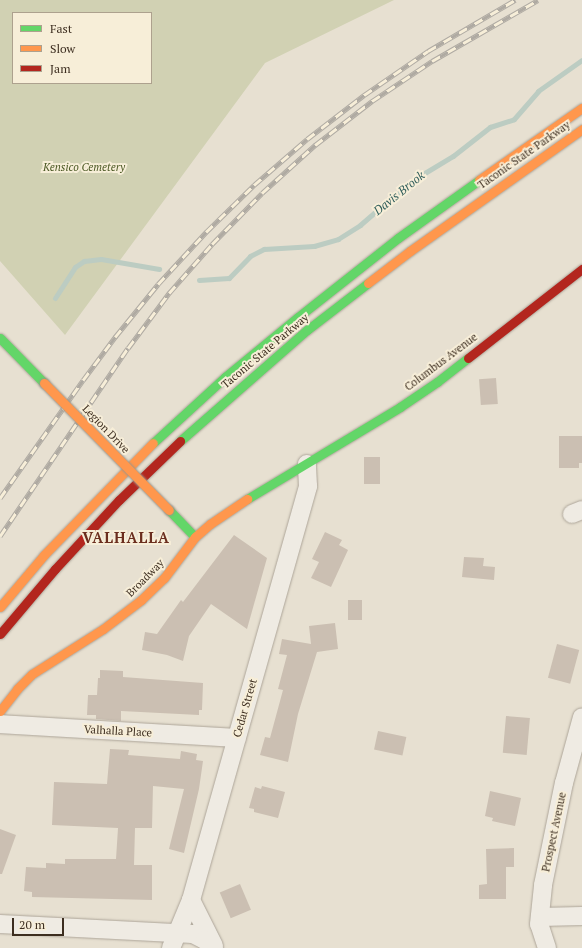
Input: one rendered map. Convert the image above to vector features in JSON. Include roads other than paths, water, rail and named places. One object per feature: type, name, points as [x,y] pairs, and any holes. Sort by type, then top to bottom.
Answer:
[{"type":"main road","name":"Taconic State Parkway","points":[[0,607],[44,555],[101,495],[154,442],[225,377],[303,312],[404,234],[582,108]]},
{"type":"main road","name":"Taconic State Parkway","points":[[0,634],[50,574],[119,500],[187,434],[234,392],[307,330],[410,250],[582,129]]},
{"type":"main road","name":"Columbus Avenue","points":[[307,464],[381,420],[431,386],[582,269]]},
{"type":"main road","name":"Legion Drive","points":[[0,338],[195,537]]},
{"type":"main road","name":"Broadway","points":[[0,710],[17,689],[32,674],[103,629],[141,600],[164,578],[195,537],[210,524],[232,508],[307,464]]},
{"type":"street","name":"Cedar Street","points":[[175,940],[191,900],[308,486],[307,464]]},
{"type":"street","name":"Prospect Avenue","points":[[547,948],[539,924],[543,885],[564,783],[582,717]]},
{"type":"street","name":"Valhalla Place","points":[[0,724],[237,738]]},
{"type":"street","points":[[191,900],[215,948]]},
{"type":"street","points":[[540,917],[582,916]]},
{"type":"street","points":[[0,924],[175,940],[199,936],[215,948]]},
{"type":"waterway","name":"Davis Brook","points":[[199,280],[229,278],[250,256],[264,249],[314,246],[338,239],[360,225],[423,174],[453,156],[490,127],[514,119],[538,91],[582,60]]},
{"type":"waterway","name":"Davis Brook","points":[[55,298],[75,267],[84,261],[101,259],[159,269]]},
{"type":"railway","points":[[0,498],[83,380],[115,337],[158,284],[206,232],[254,185],[307,139],[364,95],[428,51],[515,0]]},
{"type":"railway","points":[[0,536],[128,348],[169,293],[212,244],[262,193],[315,145],[372,101],[432,61],[538,0]]},
{"type":"district","name":"VALHALLA","points":[[126,538]]},
{"type":"park label","name":"Kensico Cemetery","points":[[84,167]]}]
